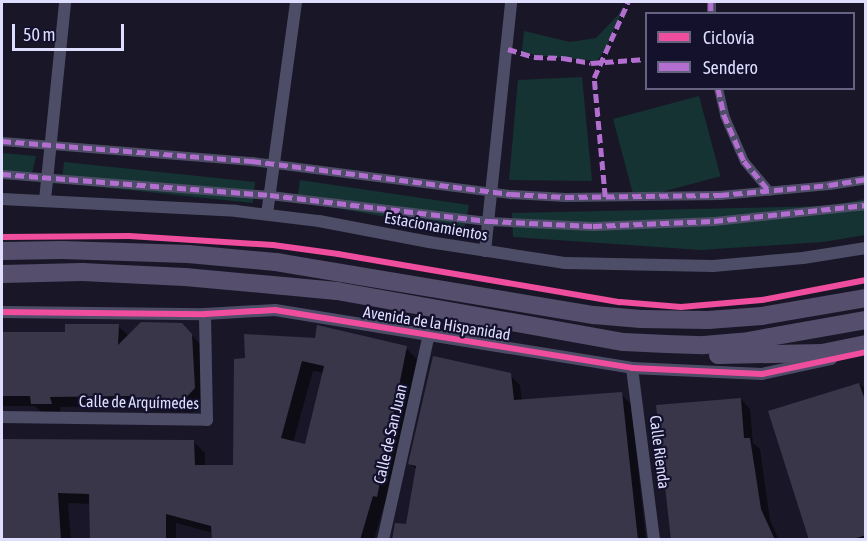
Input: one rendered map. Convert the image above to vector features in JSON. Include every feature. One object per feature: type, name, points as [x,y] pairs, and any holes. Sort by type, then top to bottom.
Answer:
[{"type":"main road","name":"Avenida de la Hispanidad","points":[[2,251],[62,250],[177,254],[276,262],[594,315],[641,319],[708,320],[762,316],[866,298]]},
{"type":"main road","name":"Avenida de la Hispanidad","points":[[2,274],[82,272],[284,285],[337,291],[624,342],[705,345],[742,342],[866,320]]},
{"type":"main road","points":[[666,344],[679,355],[822,353],[866,344]]},
{"type":"street","points":[[45,200],[65,2]]},
{"type":"street","points":[[267,214],[296,2]]},
{"type":"street","points":[[485,251],[511,2]]},
{"type":"street","points":[[718,90],[724,116],[744,161],[769,191]]},
{"type":"street","points":[[2,141],[274,163],[492,191],[565,197],[628,198],[720,195],[866,179]]},
{"type":"street","points":[[2,174],[270,195],[489,220],[593,226],[714,221],[866,205]]},
{"type":"street","name":"Estacionamientos","points":[[2,199],[267,214],[566,263],[713,266],[803,258],[866,248]]},
{"type":"street","name":"Avenida de la Hispanidad","points":[[2,312],[205,314],[275,310],[633,368],[762,374],[866,352]]},
{"type":"street","name":"Calle de Arquímedes","points":[[2,417],[207,420],[205,314]]},
{"type":"street","name":"Calle de San Juan","points":[[383,540],[429,335]]},
{"type":"street","name":"Calle Rienda","points":[[633,368],[654,540]]},
{"type":"green space","points":[[626,2],[608,44],[597,61],[534,55],[522,51],[524,31],[570,42],[596,38],[618,15]]},
{"type":"green space","points":[[582,77],[592,181],[509,180],[518,80]]},
{"type":"green space","points":[[699,96],[720,176],[635,199],[613,119]]},
{"type":"green space","points":[[2,153],[36,156],[31,178],[2,176]]},
{"type":"green space","points":[[64,162],[255,182],[253,203],[62,183]]},
{"type":"green space","points":[[300,180],[469,205],[464,231],[297,201]]},
{"type":"green space","points":[[865,199],[865,235],[823,242],[701,250],[513,237],[512,213],[829,206]]},
{"type":"building","points":[[141,322],[182,323],[192,334],[195,388],[182,402],[130,400],[130,396],[50,397],[52,404],[31,404],[30,396],[2,396],[2,332],[65,332],[65,324],[119,324],[118,345]]},
{"type":"building","points":[[317,325],[407,346],[377,497],[373,496],[360,540],[212,540],[211,526],[166,514],[166,540],[90,540],[89,494],[58,493],[61,540],[2,540],[2,439],[194,440],[195,465],[233,465],[234,359],[245,358],[244,334],[315,338]],"holes":[[[302,361],[324,366],[305,444],[281,438]]]},
{"type":"building","points":[[433,356],[511,373],[514,400],[622,392],[638,540],[392,540],[395,523],[406,524],[416,466],[408,464]]},
{"type":"building","points":[[859,383],[866,403],[866,535],[850,540],[809,540],[768,411]]},
{"type":"building","points":[[741,398],[744,438],[750,438],[761,509],[775,540],[671,540],[656,405]]},
{"type":"marked path","points":[[605,197],[594,78],[628,2]]},
{"type":"marked path","points":[[711,2],[711,12]]},
{"type":"marked path","points":[[508,49],[534,57],[563,58],[591,63],[645,59]]},
{"type":"marked path","points":[[718,90],[724,115],[744,161],[769,191]]},
{"type":"marked path","points":[[2,141],[252,161],[511,194],[565,197],[720,195],[829,185],[866,179]]},
{"type":"marked path","points":[[2,174],[270,195],[489,221],[593,226],[714,221],[866,205]]},
{"type":"cycle path","points":[[2,237],[129,236],[273,245],[620,302],[681,307],[762,300],[866,280]]},
{"type":"cycle path","points":[[2,312],[205,314],[275,310],[632,368],[762,374],[866,352]]}]
